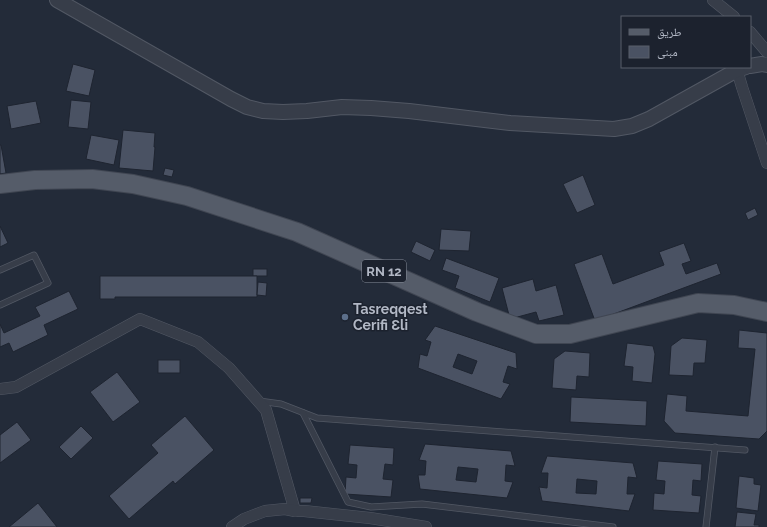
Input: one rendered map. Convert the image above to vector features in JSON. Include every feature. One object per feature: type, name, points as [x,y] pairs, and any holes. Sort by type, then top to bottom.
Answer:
[{"type":"main road","name":"RN 12","points":[[0,184],[35,180],[92,179],[133,184],[187,196],[296,232],[477,312],[536,334],[570,334],[698,304],[734,305],[767,312]]},
{"type":"street","points":[[57,0],[231,99],[247,107],[263,111],[307,111],[342,107],[371,108],[510,123],[614,129],[632,126],[648,119],[744,68]]},
{"type":"street","points":[[713,0],[733,16]]},
{"type":"street","points":[[751,33],[767,52]]},
{"type":"street","points":[[751,66],[762,64],[767,65]]},
{"type":"street","points":[[744,68],[742,87],[767,163]]},
{"type":"street","points":[[0,389],[16,387],[140,319],[198,342],[229,368],[266,410],[295,511]]},
{"type":"street","points":[[232,527],[244,519],[265,511],[285,509],[370,518],[426,527]]},
{"type":"lane","points":[[0,270],[34,255],[48,284],[0,305]]},
{"type":"lane","points":[[257,401],[281,404],[317,418],[745,450]]},
{"type":"lane","points":[[303,413],[348,502],[371,507],[422,504],[613,527]]},
{"type":"lane","points":[[706,527],[715,447]]},
{"type":"building","points":[[73,64],[95,70],[89,96],[66,91]]},
{"type":"building","points":[[71,100],[91,102],[88,129],[68,127]]},
{"type":"building","points":[[36,101],[41,123],[11,129],[7,106]]},
{"type":"building","points":[[123,130],[155,133],[153,171],[119,168]]},
{"type":"building","points":[[91,135],[119,140],[114,165],[86,159]]},
{"type":"building","points":[[0,145],[6,173],[0,174]]},
{"type":"building","points":[[165,168],[174,170],[172,177],[163,175]]},
{"type":"building","points":[[583,175],[595,205],[577,213],[563,184]]},
{"type":"building","points":[[755,208],[758,215],[748,220],[745,213]]},
{"type":"building","points":[[0,226],[8,243],[0,247]]},
{"type":"building","points":[[441,229],[471,231],[469,251],[439,250]]},
{"type":"building","points":[[416,241],[435,250],[430,261],[411,252]]},
{"type":"building","points":[[684,243],[691,261],[682,264],[686,274],[717,263],[721,274],[595,321],[574,264],[602,254],[613,284],[664,265],[659,252]]},
{"type":"building","points":[[446,258],[499,278],[490,302],[455,288],[459,276],[442,270]]},
{"type":"building","points":[[253,269],[267,269],[267,276],[253,276]]},
{"type":"building","points":[[100,276],[257,276],[257,297],[115,297],[115,299],[100,299]]},
{"type":"building","points":[[533,279],[536,291],[556,285],[564,315],[539,321],[536,312],[510,319],[502,288]]},
{"type":"building","points":[[258,282],[267,283],[266,296],[257,295]]},
{"type":"building","points":[[69,291],[78,309],[44,325],[48,335],[13,352],[9,343],[0,347],[0,324],[4,333],[40,316],[35,307]]},
{"type":"building","points":[[435,326],[516,353],[517,369],[508,366],[503,382],[510,384],[501,399],[418,368],[420,354],[427,356],[431,342],[425,340]],"holes":[[[458,354],[477,361],[472,374],[453,367]]]},
{"type":"building","points":[[739,330],[767,333],[767,431],[759,439],[675,433],[664,421],[667,394],[687,396],[686,411],[748,416],[755,349],[738,348]]},
{"type":"building","points":[[682,338],[707,340],[705,363],[694,363],[693,376],[669,375],[671,346]]},
{"type":"building","points":[[627,343],[653,346],[655,354],[652,383],[632,381],[633,367],[624,366]]},
{"type":"building","points":[[565,351],[590,353],[589,377],[577,376],[576,390],[552,388],[554,359]]},
{"type":"building","points":[[158,360],[180,360],[180,373],[158,373]]},
{"type":"building","points":[[117,372],[140,402],[113,422],[90,392]]},
{"type":"building","points":[[571,397],[647,401],[646,426],[570,422]]},
{"type":"building","points":[[185,416],[214,450],[175,484],[173,481],[129,519],[109,496],[158,453],[151,445]]},
{"type":"building","points":[[17,422],[31,440],[0,463],[0,435]]},
{"type":"building","points":[[81,426],[93,438],[71,459],[59,447]]},
{"type":"building","points":[[425,444],[511,451],[515,466],[506,465],[505,481],[513,482],[507,498],[420,489],[418,475],[425,475],[426,461],[419,460]],"holes":[[[458,467],[478,469],[476,482],[456,480]]]},
{"type":"building","points":[[350,445],[394,448],[393,465],[385,464],[383,479],[393,480],[391,497],[345,494],[346,477],[356,478],[357,465],[348,464]]},
{"type":"building","points":[[547,456],[633,463],[637,478],[628,477],[627,494],[635,494],[629,511],[542,501],[539,487],[547,488],[548,473],[541,473]],"holes":[[[577,479],[597,481],[596,494],[576,493]]]},
{"type":"building","points":[[658,461],[702,464],[701,481],[693,480],[692,495],[701,496],[699,513],[653,510],[654,493],[664,494],[665,481],[656,480]]},
{"type":"building","points":[[739,476],[754,478],[754,484],[761,485],[758,511],[736,508]]},
{"type":"building","points":[[300,498],[312,498],[311,503],[300,503]]},
{"type":"building","points":[[38,503],[57,527],[9,527]]},
{"type":"building","points":[[737,512],[756,514],[754,525],[759,525],[759,527],[735,527]]},
{"type":"place","name":"Tasreqqest Cerifi Ɛli","points":[[345,317]]}]
